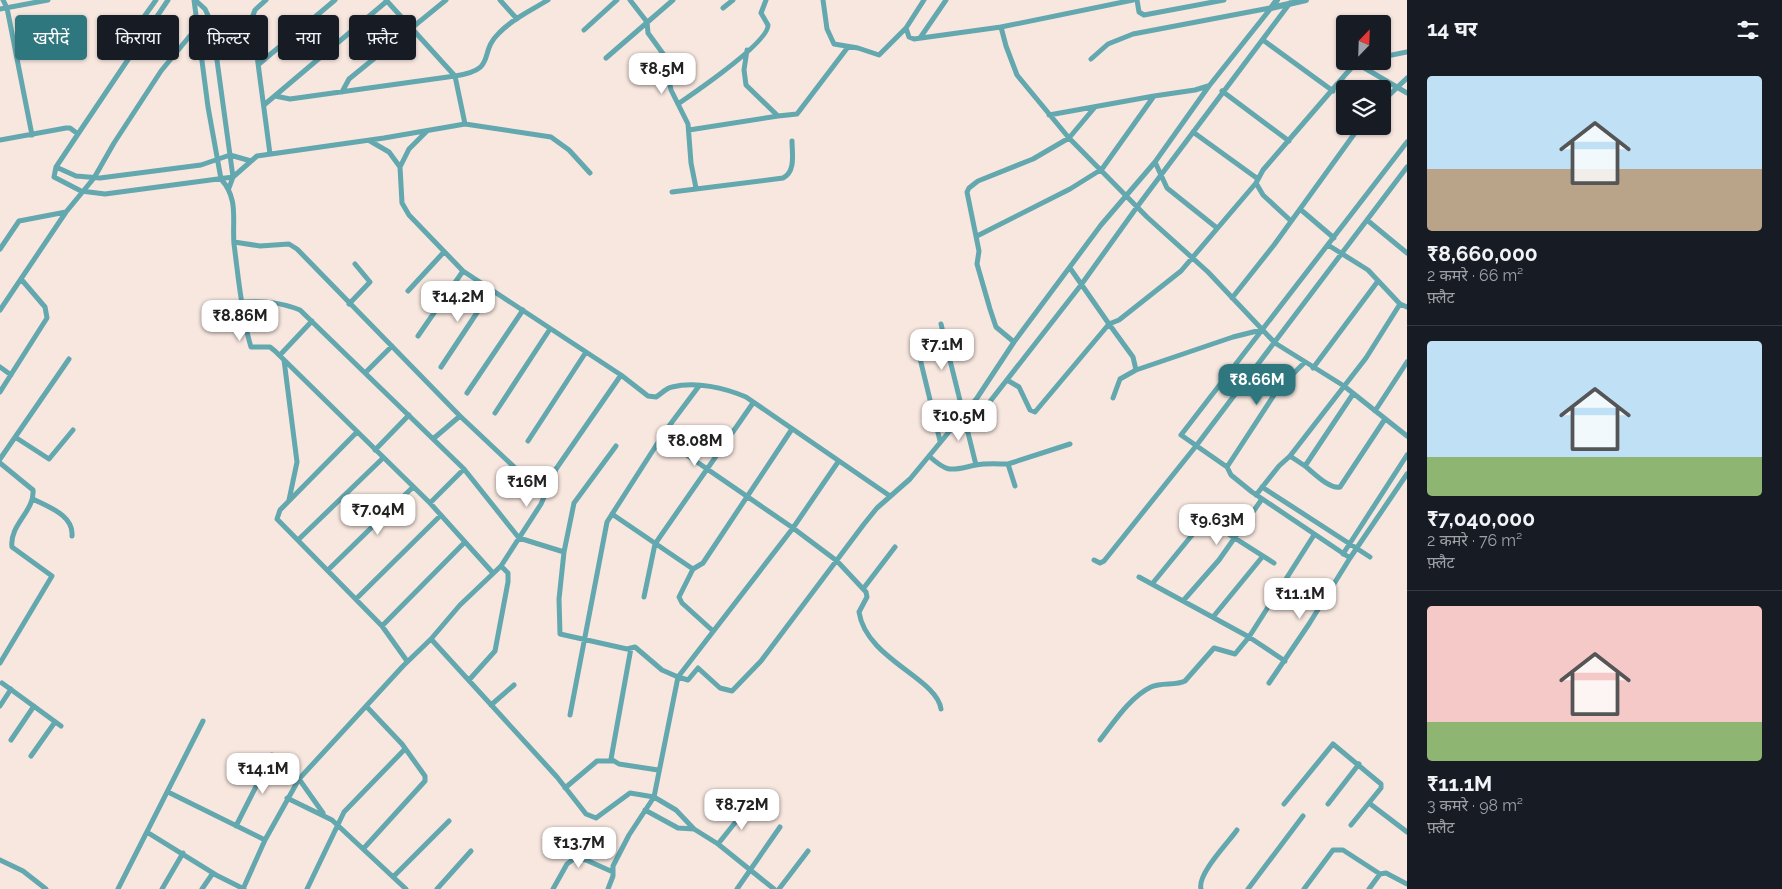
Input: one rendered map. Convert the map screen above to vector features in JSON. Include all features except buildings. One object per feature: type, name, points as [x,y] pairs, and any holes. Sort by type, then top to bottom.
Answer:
[{"type":"street","points":[[4,0],[32,135]]},
{"type":"street","points":[[0,9],[48,0]]},
{"type":"street","points":[[145,15],[156,0]]},
{"type":"street","points":[[158,15],[168,0]]},
{"type":"street","points":[[195,0],[197,15]]},
{"type":"street","points":[[195,0],[205,8],[212,24],[233,177],[229,188]]},
{"type":"street","points":[[266,0],[255,10],[252,18],[270,154]]},
{"type":"street","points":[[259,64],[334,0]]},
{"type":"street","points":[[264,105],[387,0],[400,15]]},
{"type":"street","points":[[416,25],[446,0]]},
{"type":"street","points":[[500,0],[517,20]]},
{"type":"street","points":[[275,96],[290,99],[456,76],[478,71],[483,65],[496,35],[548,0]]},
{"type":"street","points":[[584,30],[617,0]]},
{"type":"street","points":[[630,0],[647,22],[648,33],[664,55],[671,90],[689,130],[691,163],[696,188]]},
{"type":"street","points":[[606,58],[673,0]]},
{"type":"street","points":[[723,8],[733,0]]},
{"type":"street","points":[[678,104],[726,71],[768,30],[768,25],[761,13],[766,0]]},
{"type":"street","points":[[824,0],[831,40],[837,45],[879,55],[906,28],[924,0]]},
{"type":"street","points":[[917,0],[918,8]]},
{"type":"street","points":[[920,38],[946,0]]},
{"type":"street","points":[[906,28],[909,37],[920,38],[1002,27],[1133,0]]},
{"type":"street","points":[[1138,0],[1139,12],[1144,15],[1224,0]]},
{"type":"street","points":[[616,446],[574,504],[564,552],[559,599],[560,634],[631,648],[635,647],[662,670],[688,680],[698,668],[726,691],[732,691],[761,661],[864,524],[890,496],[910,480],[976,398],[1014,342],[1101,225],[1155,162],[1209,86],[1277,0]]},
{"type":"street","points":[[1091,59],[1108,44],[1133,34],[1306,0]]},
{"type":"street","points":[[967,431],[1081,285],[1137,206],[1291,2]]},
{"type":"street","points":[[1002,27],[1006,46],[1017,75],[1069,138],[1232,298],[1275,343],[1344,386],[1407,436]]},
{"type":"street","points":[[416,32],[456,76],[465,124]]},
{"type":"street","points":[[179,49],[189,37]]},
{"type":"street","points":[[1263,40],[1333,91]]},
{"type":"street","points":[[689,130],[797,114],[848,47]]},
{"type":"street","points":[[748,50],[744,70],[746,85],[778,116]]},
{"type":"street","points":[[1391,56],[1407,52]]},
{"type":"street","points":[[129,60],[56,167],[54,176],[81,191],[105,194],[233,177],[257,156],[465,124],[550,137],[569,150],[590,173]]},
{"type":"street","points":[[0,310],[66,212],[81,191],[94,178],[114,143],[170,60]]},
{"type":"street","points":[[203,60],[220,179],[229,188],[234,209],[234,242],[251,347],[270,347],[282,358],[430,503],[493,573]]},
{"type":"street","points":[[342,92],[349,79],[372,60]]},
{"type":"street","points":[[1007,380],[1019,387],[1030,410],[1035,412],[1109,324],[1119,320],[1181,271],[1257,181],[1262,170],[1289,142],[1350,70]]},
{"type":"street","points":[[1369,70],[1400,87],[1407,93]]},
{"type":"street","points":[[1391,94],[1407,78]]},
{"type":"street","points":[[1049,115],[1209,86]]},
{"type":"street","points":[[1222,92],[1289,142]]},
{"type":"street","points":[[977,236],[1070,189],[1102,169],[1154,96]]},
{"type":"street","points":[[1014,342],[996,327],[990,309],[977,264],[979,251],[967,197],[969,188],[978,181],[1034,159],[1069,138],[1095,107]]},
{"type":"street","points":[[0,140],[66,128],[70,128],[78,134]]},
{"type":"street","points":[[427,131],[409,149],[400,167],[401,197],[405,209],[443,253],[463,271],[621,375],[651,397],[659,395],[670,387],[699,386],[736,393],[890,496]]},
{"type":"street","points":[[1192,132],[1257,181],[1263,195],[1291,221]]},
{"type":"street","points":[[1232,298],[1353,135]]},
{"type":"street","points":[[370,140],[389,152],[400,167]]},
{"type":"street","points":[[672,192],[788,176],[792,167],[792,141]]},
{"type":"street","points":[[1350,558],[1256,495],[1232,475],[1227,467],[1181,435],[1407,142]]},
{"type":"street","points":[[56,167],[76,176],[94,178],[194,166],[230,155],[251,161]]},
{"type":"street","points":[[1155,162],[1160,178],[1173,194],[1217,228]]},
{"type":"street","points":[[1094,560],[1100,563],[1104,561],[1196,446],[1407,167]]},
{"type":"street","points":[[1300,209],[1334,238]]},
{"type":"street","points":[[0,249],[19,221],[66,212]]},
{"type":"street","points":[[1367,220],[1407,253]]},
{"type":"street","points":[[234,242],[260,246],[289,244],[297,249],[460,416],[545,496]]},
{"type":"street","points":[[1328,245],[1343,252],[1368,270],[1400,304],[1407,307]]},
{"type":"street","points":[[408,291],[443,253]]},
{"type":"street","points":[[349,304],[370,282],[355,264]]},
{"type":"street","points":[[1070,268],[1133,357],[1136,370]]},
{"type":"street","points":[[418,336],[463,271]]},
{"type":"street","points":[[0,392],[47,318],[45,307],[21,279]]},
{"type":"street","points":[[1313,368],[1378,281]]},
{"type":"street","points":[[441,367],[492,290]]},
{"type":"street","points":[[243,302],[285,304],[300,310],[464,469],[520,538],[564,552]]},
{"type":"street","points":[[1256,495],[1290,456],[1366,358],[1400,304]]},
{"type":"street","points":[[467,393],[523,310]]},
{"type":"street","points":[[289,501],[296,462],[282,358],[312,321]]},
{"type":"street","points":[[941,324],[976,465]]},
{"type":"street","points":[[495,414],[550,329]]},
{"type":"street","points":[[1113,398],[1120,379],[1136,370],[1233,336],[1261,330]]},
{"type":"street","points":[[916,342],[940,441]]},
{"type":"street","points":[[365,373],[392,346]]},
{"type":"street","points":[[528,441],[586,352]]},
{"type":"street","points":[[0,459],[69,359]]},
{"type":"street","points":[[1227,467],[1278,389],[1305,362]]},
{"type":"street","points":[[1375,411],[1407,362]]},
{"type":"street","points":[[0,367],[11,375]]},
{"type":"street","points":[[147,832],[213,873],[243,889],[265,840],[298,779],[407,661],[431,639],[460,605],[501,566],[545,496],[556,470],[621,375]]},
{"type":"street","points":[[570,715],[604,530],[612,514],[662,438],[699,386]]},
{"type":"street","points":[[1305,466],[1353,394]]},
{"type":"street","points":[[644,597],[655,544],[753,403]]},
{"type":"street","points":[[375,450],[409,415]]},
{"type":"street","points":[[433,439],[460,416]]},
{"type":"street","points":[[1290,456],[1334,487],[1340,487],[1385,419]]},
{"type":"street","points":[[713,630],[682,603],[680,597],[693,569],[703,563],[792,429]]},
{"type":"street","points":[[15,437],[49,459],[73,430]]},
{"type":"street","points":[[357,432],[280,510],[277,519],[382,626],[407,661]]},
{"type":"street","points":[[662,438],[793,528],[837,562],[863,589],[867,597],[859,612],[869,638],[880,650],[934,694],[941,709]]},
{"type":"street","points":[[929,456],[942,467],[951,470],[976,465],[1008,464],[1070,444]]},
{"type":"street","points":[[1343,554],[1407,455]]},
{"type":"street","points":[[298,540],[383,458]]},
{"type":"street","points":[[608,889],[613,866],[629,835],[654,797],[678,677],[793,528],[838,462]]},
{"type":"street","points":[[0,463],[33,490],[33,499],[14,531],[12,547],[52,576],[0,663]]},
{"type":"street","points":[[1008,464],[1015,486]]},
{"type":"street","points":[[430,503],[464,469]]},
{"type":"street","points":[[1269,683],[1407,474]]},
{"type":"street","points":[[328,570],[413,487]]},
{"type":"street","points":[[1262,487],[1370,557]]},
{"type":"street","points":[[33,499],[66,518],[71,525],[72,536]]},
{"type":"street","points":[[1183,601],[1235,538],[1262,499]]},
{"type":"street","points":[[612,514],[693,569]]},
{"type":"street","points":[[1197,514],[1274,563]]},
{"type":"street","points":[[356,599],[441,515]]},
{"type":"street","points":[[1152,584],[1206,518]]},
{"type":"street","points":[[1100,740],[1119,715],[1144,691],[1160,684],[1183,683],[1211,650],[1217,648],[1235,654],[1249,637],[1314,535]]},
{"type":"street","points":[[382,626],[465,542]]},
{"type":"street","points":[[863,589],[895,547]]},
{"type":"street","points":[[1213,617],[1263,556]]},
{"type":"street","points":[[469,680],[496,647],[508,582],[508,574],[501,566]]},
{"type":"street","points":[[1138,577],[1249,637],[1285,661]]},
{"type":"street","points":[[431,639],[565,788],[586,814],[596,818],[630,793],[654,797],[676,810],[694,829],[718,844],[774,889]]},
{"type":"street","points":[[613,761],[611,757],[631,648]]},
{"type":"street","points":[[2,683],[61,726]]},
{"type":"street","points":[[491,705],[514,685]]},
{"type":"street","points":[[0,706],[11,689]]},
{"type":"street","points":[[11,740],[34,706]]},
{"type":"street","points":[[364,848],[424,784],[425,776],[405,749],[366,706]]},
{"type":"street","points":[[118,889],[203,721]]},
{"type":"street","points":[[30,756],[55,722]]},
{"type":"street","points":[[1284,804],[1332,744],[1335,744],[1381,784],[1369,803],[1351,825]]},
{"type":"street","points":[[307,889],[349,806],[405,749]]},
{"type":"street","points":[[236,826],[272,755]]},
{"type":"street","points":[[565,788],[597,761],[613,761],[619,764],[658,770]]},
{"type":"street","points":[[1328,804],[1358,764]]},
{"type":"street","points":[[298,779],[323,814]]},
{"type":"street","points":[[168,792],[265,840]]},
{"type":"street","points":[[287,798],[323,814],[364,848],[406,889]]},
{"type":"street","points":[[1369,803],[1407,832]]},
{"type":"street","points":[[718,844],[750,804]]},
{"type":"street","points":[[646,810],[678,828],[694,829]]},
{"type":"street","points":[[1248,889],[1303,816]]},
{"type":"street","points":[[394,877],[449,821]]},
{"type":"street","points":[[737,889],[749,869],[780,827]]},
{"type":"street","points":[[1201,889],[1200,880],[1237,830]]},
{"type":"street","points":[[1304,889],[1333,850],[1337,849],[1343,850],[1380,874],[1386,873],[1407,884]]},
{"type":"street","points":[[437,889],[471,851]]},
{"type":"street","points":[[778,889],[808,851]]},
{"type":"street","points":[[162,889],[183,853]]},
{"type":"street","points":[[553,889],[567,864],[575,858],[613,872]]},
{"type":"street","points":[[0,860],[23,871],[46,889]]},
{"type":"street","points":[[202,889],[213,873]]},
{"type":"street","points":[[1369,889],[1380,874]]}]
